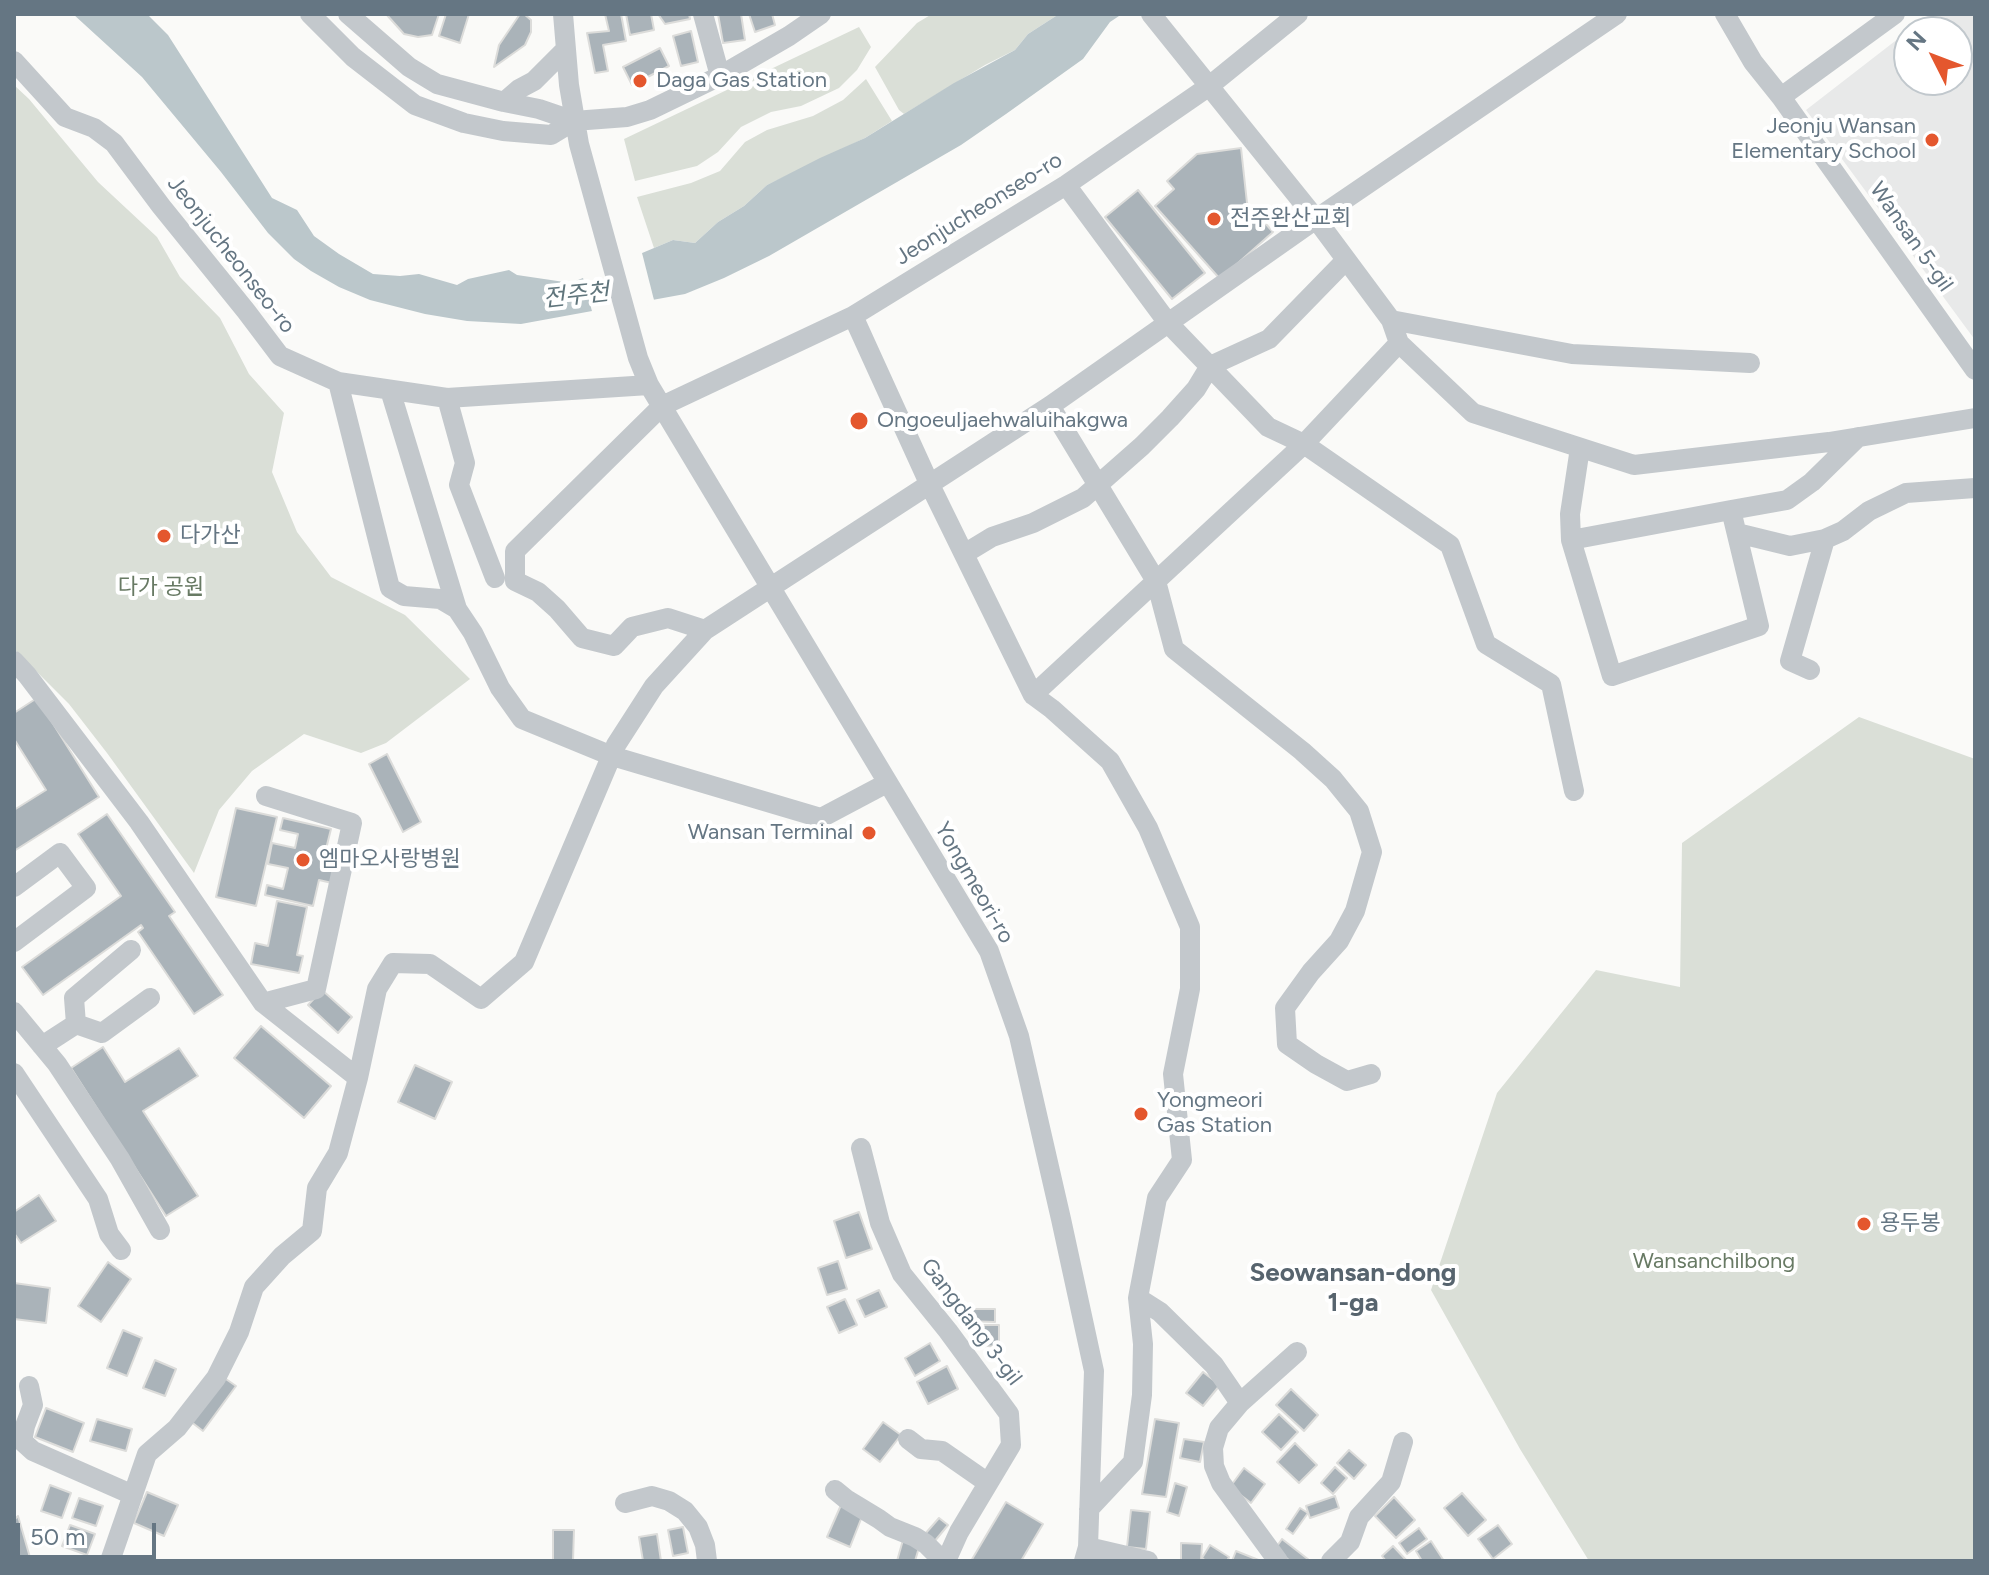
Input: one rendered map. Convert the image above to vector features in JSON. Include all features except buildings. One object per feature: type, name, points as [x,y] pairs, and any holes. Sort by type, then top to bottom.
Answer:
[{"type":"street","points":[[310,14],[353,57],[415,105],[464,123],[503,131],[551,135],[574,121]]},
{"type":"street","name":"Yongmeori-ro","points":[[563,14],[574,121],[638,358],[649,385],[989,951],[1019,1036],[1094,1371],[1086,1554]]},
{"type":"street","points":[[703,14],[720,76]]},
{"type":"street","points":[[359,19],[409,67],[437,84],[539,109],[574,121],[627,117],[650,110],[720,76],[821,14]]},
{"type":"street","points":[[1151,14],[1316,219],[1391,320],[1399,343],[1473,413],[1634,465],[1858,437],[1975,418]]},
{"type":"street","name":"Jeonjucheonseo-ro","points":[[705,630],[668,618],[632,627],[614,646],[582,638],[538,592],[515,581],[515,551],[662,406],[853,316],[1066,185],[1208,87],[1298,14]]},
{"type":"street","points":[[110,1561],[147,1454],[177,1428],[216,1378],[239,1332],[254,1287],[282,1256],[312,1231],[317,1188],[338,1153],[377,989],[393,963],[430,964],[481,999],[524,962],[616,745],[654,686],[705,630],[1050,406],[1316,219],[1617,14]]},
{"type":"street","name":"Wansan 5-gil","points":[[1725,14],[1753,62],[1975,370]]},
{"type":"street","points":[[1781,97],[1895,14]]},
{"type":"street","points":[[504,102],[534,81],[566,49]]},
{"type":"street","name":"Jeonjucheonseo-ro","points":[[14,61],[65,117],[94,128],[114,143],[280,356],[338,382],[447,398],[649,385]]},
{"type":"street","points":[[1066,185],[1168,323],[1268,427],[1304,444],[1450,545],[1486,644],[1551,684],[1574,791]]},
{"type":"street","points":[[964,554],[992,537],[1033,523],[1083,498],[1170,418],[1196,389],[1210,366],[1269,339],[1346,260]]},
{"type":"street","points":[[853,316],[929,483],[1033,695],[1110,761],[1148,828],[1190,927],[1190,989],[1173,1074],[1182,1160],[1157,1198],[1138,1298],[1143,1344],[1142,1395],[1133,1462],[1089,1509]]},
{"type":"street","points":[[1391,320],[1572,354],[1750,363]]},
{"type":"street","points":[[1033,695],[1304,444],[1399,343]]},
{"type":"street","points":[[338,382],[390,588],[404,596],[440,599],[457,609]]},
{"type":"street","points":[[390,390],[457,609],[473,633],[500,688],[522,719],[612,756],[821,818],[887,783]]},
{"type":"street","points":[[447,398],[465,463],[459,485],[495,578]]},
{"type":"street","points":[[1050,406],[1156,581],[1174,649],[1302,751],[1333,779],[1359,811],[1372,852],[1355,911],[1339,941],[1285,1008],[1287,1044],[1347,1081],[1371,1074]]},
{"type":"street","points":[[1571,540],[1787,500],[1812,482],[1858,437]]},
{"type":"street","points":[[1580,448],[1570,514],[1571,540],[1612,676],[1759,626],[1731,510]]},
{"type":"street","points":[[1737,533],[1790,546],[1825,539],[1843,531],[1869,511],[1906,493],[1975,488]]},
{"type":"street","points":[[1810,670],[1790,661],[1825,539]]},
{"type":"street","points":[[14,661],[139,822],[263,1003],[358,1078]]},
{"type":"street","points":[[263,1003],[316,989],[352,823],[266,796]]},
{"type":"street","points":[[14,887],[60,853],[86,888],[14,942]]},
{"type":"street","points":[[76,1024],[74,998],[131,950]]},
{"type":"street","points":[[76,1024],[102,1033],[150,998]]},
{"type":"street","points":[[14,1012],[57,1064],[120,1159],[160,1230]]},
{"type":"street","points":[[42,1046],[76,1024]]},
{"type":"street","points":[[14,1073],[98,1199],[109,1234],[121,1250]]},
{"type":"street","name":"Gangdang 3-gil","points":[[861,1148],[880,1223],[902,1274],[1009,1414],[1011,1445],[944,1561]]},
{"type":"street","points":[[1138,1298],[1160,1312],[1214,1365],[1240,1403]]},
{"type":"street","points":[[1278,1561],[1221,1483],[1214,1466],[1213,1448],[1219,1428],[1240,1403],[1297,1352]]},
{"type":"street","points":[[29,1386],[33,1405],[22,1441],[33,1451],[133,1495]]},
{"type":"street","points":[[908,1439],[921,1449],[942,1451],[988,1483]]},
{"type":"street","points":[[1331,1561],[1350,1542],[1359,1517],[1391,1482],[1403,1442]]},
{"type":"street","points":[[835,1490],[890,1527],[926,1544],[944,1561]]},
{"type":"street","points":[[625,1503],[652,1496],[669,1501],[685,1511],[698,1527],[707,1561]]},
{"type":"street","points":[[1086,1554],[1148,1561]]},
{"type":"shaded area","points":[[1930,14],[1975,14],[1975,340],[1806,110],[1893,43],[1893,96],[1973,96],[1973,16],[1927,16]]},
{"type":"green space","points":[[932,14],[1059,14],[1028,34],[1015,50],[904,114],[875,67],[917,23]]},
{"type":"green space","points":[[859,27],[871,47],[857,70],[839,88],[801,106],[771,112],[741,127],[718,152],[697,166],[635,181],[624,139]]},
{"type":"green space","points":[[866,79],[892,121],[865,138],[767,185],[695,243],[673,240],[654,248],[637,197],[691,183],[720,171],[745,142],[767,130],[813,116],[843,100]]},
{"type":"green space","name":"다가 공원","points":[[14,85],[98,182],[157,237],[180,277],[220,318],[249,374],[284,413],[272,472],[297,532],[331,577],[405,615],[470,679],[386,743],[361,753],[304,734],[252,771],[219,810],[194,873],[69,704],[14,649]]},
{"type":"green space","name":"Wansanchilbong","points":[[1859,717],[1975,759],[1975,1561],[1589,1561],[1520,1449],[1431,1290],[1497,1093],[1596,970],[1680,987],[1682,843]]},
{"type":"water","name":"전주천","points":[[73,14],[147,14],[168,35],[272,198],[297,210],[314,236],[339,254],[373,274],[419,274],[457,285],[468,279],[509,270],[517,275],[571,283],[673,240],[695,243],[767,185],[865,138],[954,83],[1015,50],[1028,34],[1059,14],[1119,16],[1110,22],[1083,59],[961,145],[769,256],[685,294],[521,324],[467,321],[425,314],[370,300],[311,271],[268,233],[142,77]]},
{"type":"pier","points":[[641,249],[655,304],[593,315],[582,274]]},
{"type":"place","name":"Daga Gas Station","points":[[640,81]]},
{"type":"place","name":"Jeonju Wansan Elementary School","points":[[1932,140]]},
{"type":"place","name":"전주완산교회","points":[[1214,219]]},
{"type":"place","name":"Ongoeuljaehwaluihakgwa","points":[[859,421]]},
{"type":"place","name":"다가산","points":[[164,536]]},
{"type":"place","name":"Wansan Terminal","points":[[869,833]]},
{"type":"place","name":"엠마오사랑병원","points":[[303,860]]},
{"type":"place","name":"Yongmeori Gas Station","points":[[1141,1114]]},
{"type":"place","name":"용두봉","points":[[1864,1224]]},
{"type":"district","name":"Seowansan-dong 1-ga","points":[[1353,1288]]}]
